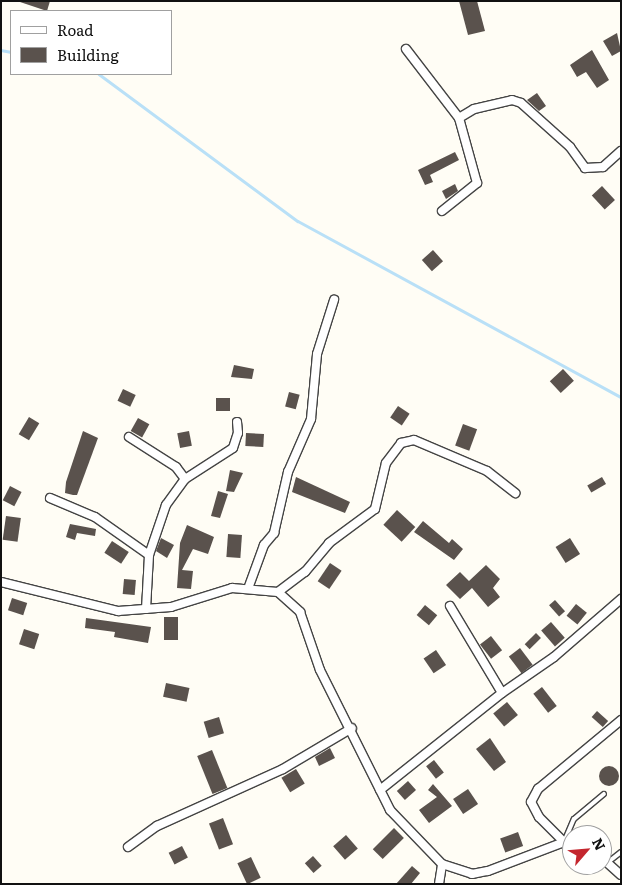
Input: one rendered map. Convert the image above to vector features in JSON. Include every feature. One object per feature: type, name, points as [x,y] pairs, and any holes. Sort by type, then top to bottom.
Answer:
[{"type":"street","points":[[406,49],[459,118],[477,184],[442,211]]},
{"type":"street","points":[[459,118],[474,109],[512,100],[521,103],[591,171],[603,167],[621,150]]},
{"type":"street","points":[[248,586],[264,545],[274,533],[288,472],[311,419],[317,354],[334,300]]},
{"type":"street","points":[[146,609],[149,556],[166,505],[185,479],[233,448],[237,422]]},
{"type":"street","points":[[129,437],[176,467],[185,479]]},
{"type":"street","points":[[278,592],[305,572],[329,543],[375,509],[386,463],[401,443],[414,440],[486,471],[515,493]]},
{"type":"street","points":[[50,498],[95,517],[149,556]]},
{"type":"street","points":[[1,582],[72,598],[91,607],[146,609],[171,607],[232,588],[248,586],[278,592],[300,612],[320,670],[352,728],[390,810],[442,864],[463,872],[488,871],[562,843]]},
{"type":"street","points":[[380,790],[502,693],[554,657],[621,598]]},
{"type":"street","points":[[450,606],[502,693]]},
{"type":"street","points":[[562,840],[539,817],[531,802],[538,789],[621,720]]},
{"type":"street","points":[[128,847],[157,826],[283,769],[352,728]]},
{"type":"street","points":[[439,884],[442,864]]},
{"type":"lane","points":[[571,825],[574,819],[604,794]]},
{"type":"building","points":[[17,1],[50,1],[47,10]]},
{"type":"building","points":[[459,1],[477,1],[485,31],[468,35]]},
{"type":"building","points":[[617,33],[621,51],[612,56],[603,41]]},
{"type":"building","points":[[592,50],[609,80],[597,88],[586,72],[577,77],[570,65]]},
{"type":"building","points":[[537,93],[546,106],[539,111],[527,100]]},
{"type":"building","points":[[455,152],[459,160],[430,175],[433,182],[425,185],[418,170]]},
{"type":"building","points":[[455,184],[458,191],[446,199],[442,191]]},
{"type":"building","points":[[602,186],[615,200],[605,209],[592,196]]},
{"type":"building","points":[[433,250],[443,261],[432,271],[422,260]]},
{"type":"building","points":[[234,365],[254,369],[252,379],[231,377]]},
{"type":"building","points":[[563,369],[574,381],[561,393],[550,381]]},
{"type":"building","points":[[123,389],[136,395],[130,407],[118,401]]},
{"type":"building","points":[[289,392],[300,395],[296,409],[285,406]]},
{"type":"building","points":[[216,398],[230,398],[230,411],[216,411]]},
{"type":"building","points":[[398,406],[410,414],[402,425],[390,418]]},
{"type":"building","points":[[29,417],[39,423],[29,440],[19,434]]},
{"type":"building","points":[[138,418],[149,424],[142,437],[131,431]]},
{"type":"building","points":[[463,424],[477,429],[469,451],[455,446]]},
{"type":"building","points":[[83,431],[98,438],[77,495],[73,495],[65,493],[66,482]]},
{"type":"building","points":[[189,431],[192,446],[180,448],[177,433]]},
{"type":"building","points":[[246,433],[264,434],[263,447],[245,446]]},
{"type":"building","points":[[230,470],[243,473],[234,492],[226,491]]},
{"type":"building","points":[[296,477],[350,502],[345,513],[292,492]]},
{"type":"building","points":[[602,477],[606,484],[591,492],[587,485]]},
{"type":"building","points":[[10,486],[22,492],[14,506],[3,500]]},
{"type":"building","points":[[218,491],[228,494],[220,518],[211,516]]},
{"type":"building","points":[[397,510],[415,527],[402,542],[383,525]]},
{"type":"building","points":[[6,516],[21,518],[18,542],[3,540]]},
{"type":"building","points":[[423,521],[449,543],[452,539],[463,549],[454,560],[414,532]]},
{"type":"building","points":[[70,524],[96,529],[95,536],[77,533],[75,540],[66,537]]},
{"type":"building","points":[[187,525],[214,537],[208,554],[193,549],[182,570],[193,571],[191,589],[177,588],[180,543]]},
{"type":"building","points":[[228,534],[242,535],[240,558],[226,557]]},
{"type":"building","points":[[161,538],[174,545],[167,558],[156,551]]},
{"type":"building","points":[[570,538],[580,554],[566,563],[556,547]]},
{"type":"building","points":[[112,541],[129,552],[121,564],[104,553]]},
{"type":"building","points":[[330,563],[342,571],[329,589],[318,581]]},
{"type":"building","points":[[486,565],[500,579],[493,588],[500,597],[488,607],[472,588],[460,599],[446,585],[460,572],[469,581]]},
{"type":"building","points":[[124,579],[136,580],[135,595],[123,594]]},
{"type":"building","points":[[12,598],[27,603],[23,615],[8,610]]},
{"type":"building","points":[[555,600],[565,611],[559,617],[549,605]]},
{"type":"building","points":[[576,604],[587,613],[577,624],[567,616]]},
{"type":"building","points":[[425,605],[437,615],[429,625],[417,615]]},
{"type":"building","points":[[164,617],[178,617],[178,640],[164,640]]},
{"type":"building","points":[[86,618],[151,627],[148,643],[114,637],[115,632],[85,628]]},
{"type":"building","points":[[551,622],[565,638],[555,646],[541,631]]},
{"type":"building","points":[[24,629],[39,634],[34,649],[19,644]]},
{"type":"building","points":[[536,633],[541,638],[530,649],[525,644]]},
{"type":"building","points":[[491,636],[502,650],[491,659],[480,645]]},
{"type":"building","points":[[520,648],[533,665],[521,673],[509,656]]},
{"type":"building","points":[[436,650],[446,665],[434,673],[424,658]]},
{"type":"building","points":[[166,683],[189,688],[187,702],[163,697]]},
{"type":"building","points":[[542,687],[557,706],[548,713],[533,694]]},
{"type":"building","points":[[507,702],[518,715],[504,727],[493,714]]},
{"type":"building","points":[[597,711],[608,721],[603,727],[592,717]]},
{"type":"building","points":[[219,717],[224,733],[209,738],[204,722]]},
{"type":"building","points":[[490,738],[506,762],[494,771],[476,749]]},
{"type":"building","points":[[330,748],[335,758],[319,766],[315,757]]},
{"type":"building","points":[[212,750],[227,788],[213,794],[197,756]]},
{"type":"building","points":[[434,760],[444,773],[436,779],[426,766]]},
{"type":"building","points":[[609,766],[616,769],[619,776],[616,783],[609,786],[602,783],[599,776],[602,769]]},
{"type":"building","points":[[296,769],[305,784],[290,792],[281,778]]},
{"type":"building","points":[[408,781],[416,790],[405,800],[397,791]]},
{"type":"building","points":[[433,784],[452,806],[429,823],[419,810],[437,797],[428,790]]},
{"type":"building","points":[[468,789],[478,804],[463,814],[453,799]]},
{"type":"building","points":[[223,818],[233,844],[219,850],[209,823]]},
{"type":"building","points":[[394,828],[404,838],[383,859],[373,849]]},
{"type":"building","points":[[518,832],[523,846],[505,853],[500,838]]},
{"type":"building","points":[[346,835],[358,849],[345,860],[333,846]]},
{"type":"building","points":[[182,846],[188,858],[175,864],[169,853]]},
{"type":"building","points":[[313,856],[322,866],[314,873],[305,863]]},
{"type":"building","points":[[251,857],[261,878],[247,884],[237,863]]},
{"type":"building","points":[[412,866],[420,873],[411,884],[396,884]]},
{"type":"waterway","points":[[1,50],[10,52]]},
{"type":"waterway","points":[[100,75],[298,221],[621,397]]}]
